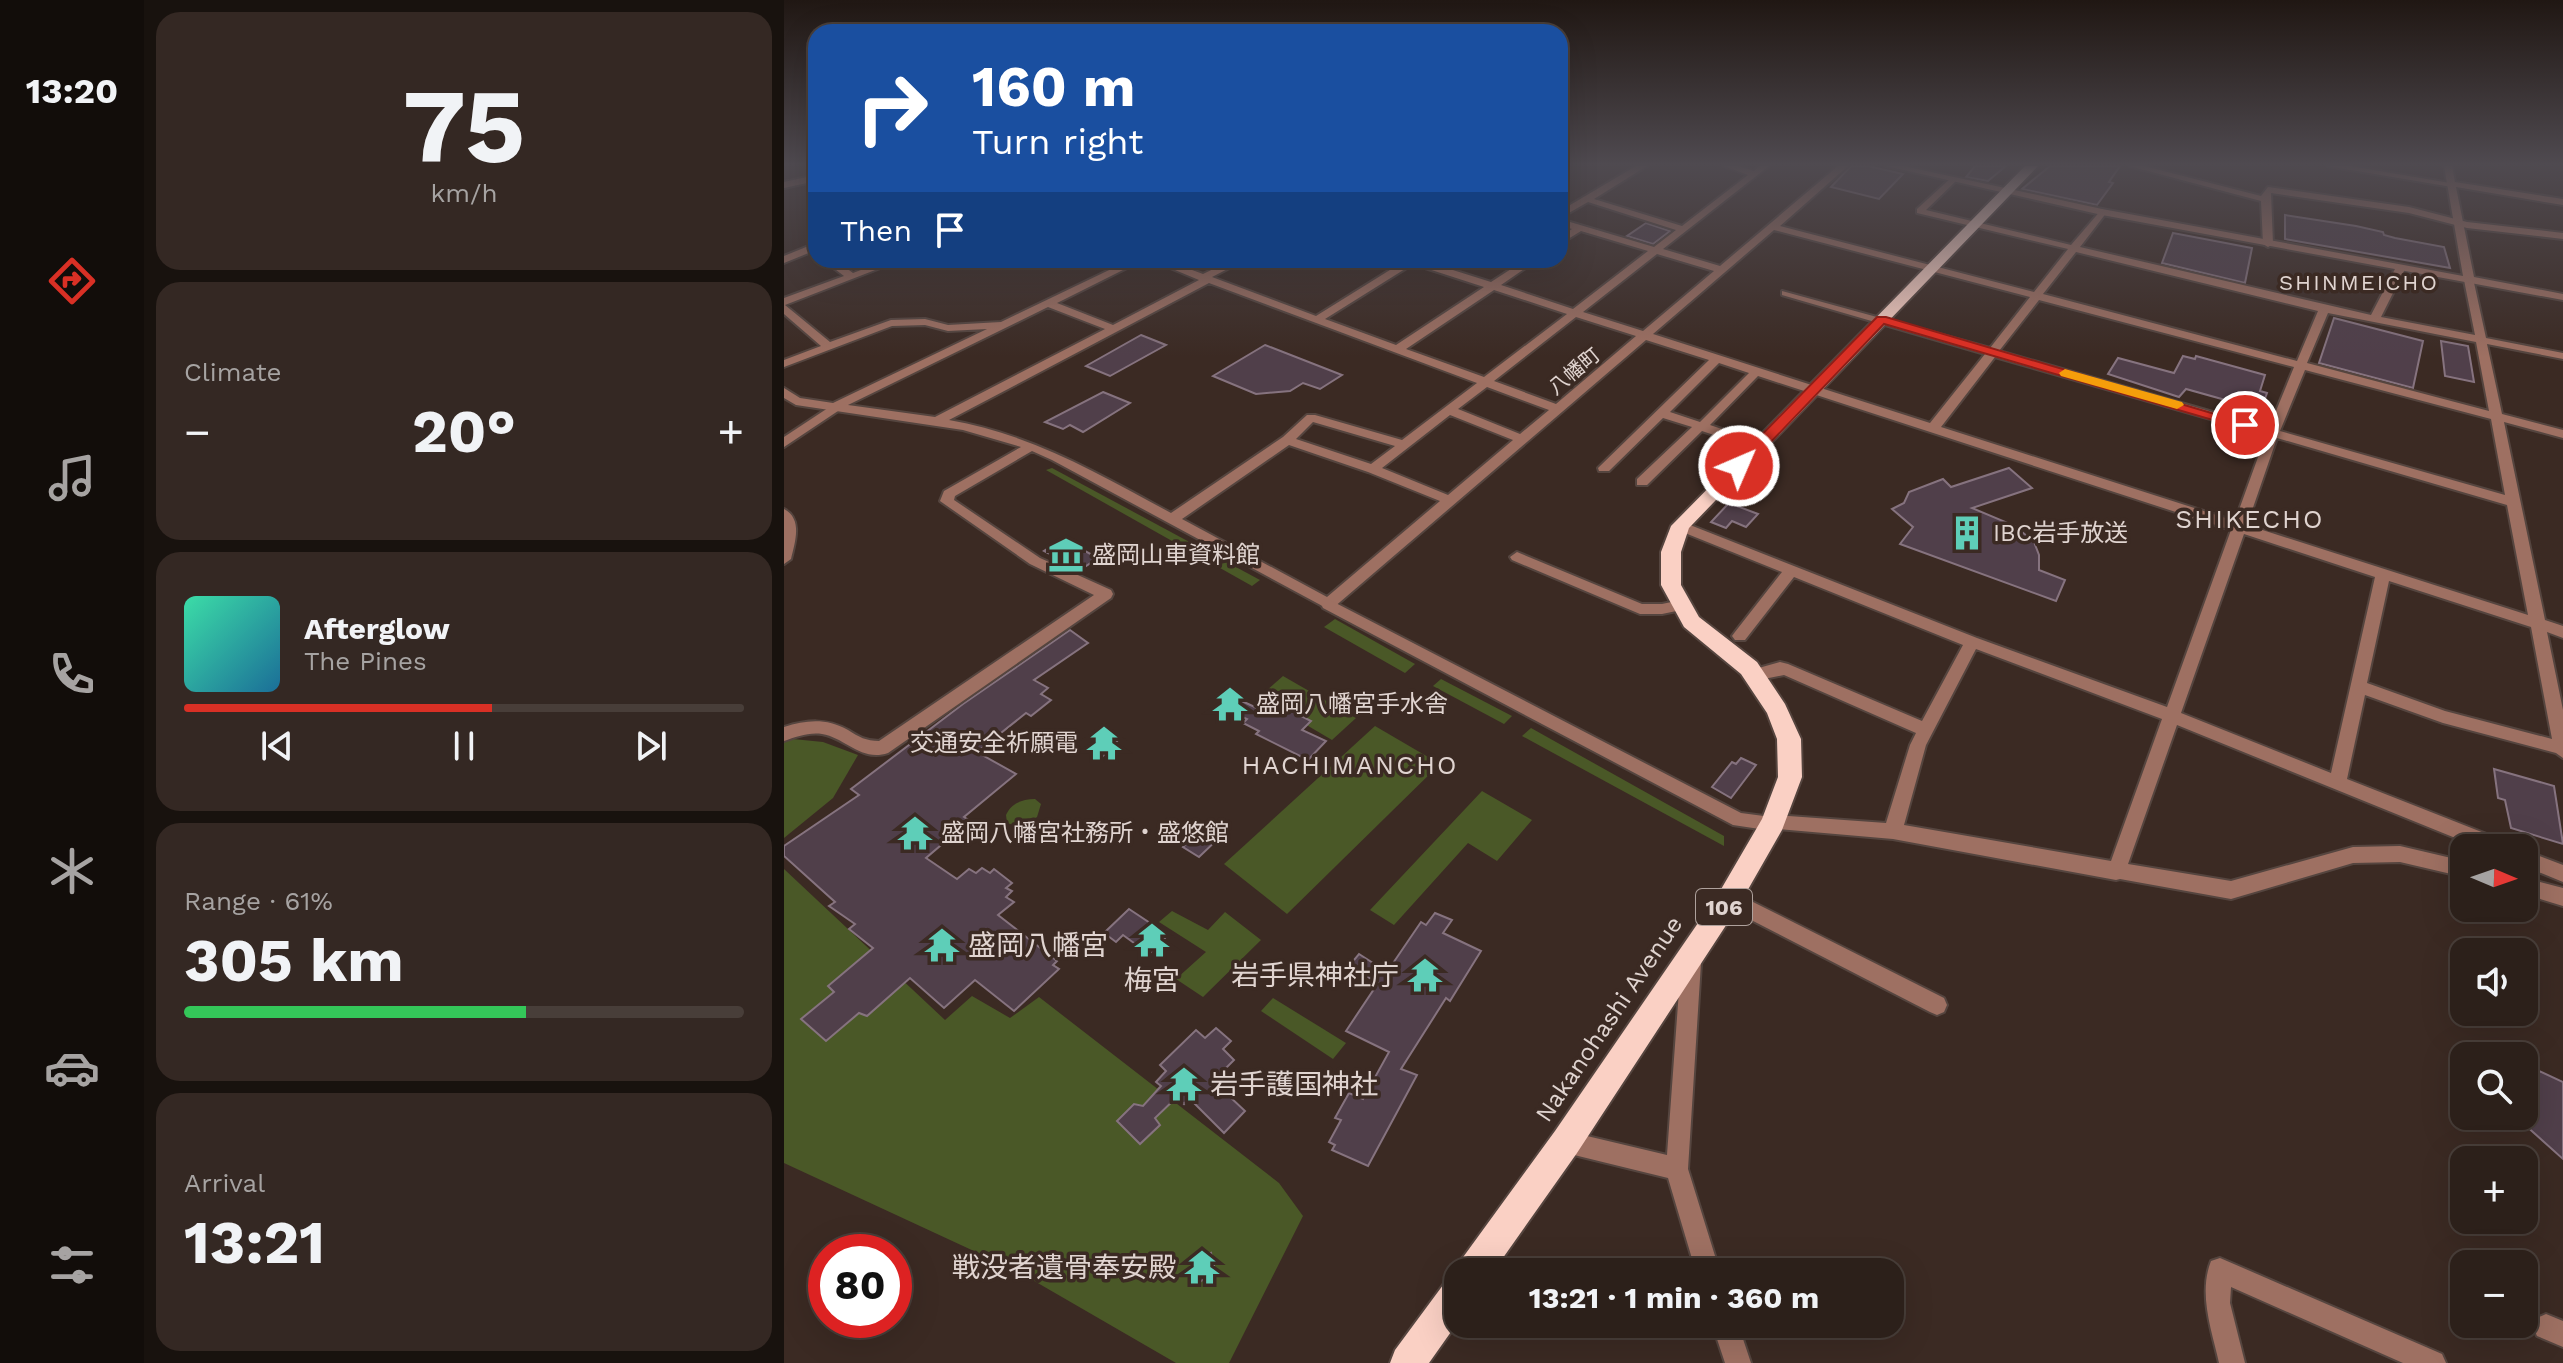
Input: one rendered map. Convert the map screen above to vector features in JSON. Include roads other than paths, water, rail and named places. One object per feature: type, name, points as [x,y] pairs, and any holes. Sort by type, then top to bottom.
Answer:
[{"type":"highway","points":[[1680,526],[1968,230]]},
{"type":"highway","name":"Nakanohashi Avenue","points":[[1483,1258],[1566,1142],[1729,899],[1773,823],[1790,777],[1789,739],[1777,710],[1749,668],[1691,622],[1671,585],[1671,552],[1680,526]]},
{"type":"highway","points":[[1408,1363],[1444,1313]]},
{"type":"street","points":[[1585,230],[1722,270]]},
{"type":"street","points":[[1373,469],[1681,230]]},
{"type":"street","name":"八幡町","points":[[1328,604],[1771,230]]},
{"type":"street","points":[[1784,230],[2563,434]]},
{"type":"street","points":[[1997,230],[2324,309],[2563,356]]},
{"type":"street","points":[[1934,427],[2087,230]]},
{"type":"street","points":[[2193,230],[2563,297]]},
{"type":"street","points":[[2268,230],[2268,244]]},
{"type":"street","points":[[2358,686],[2443,717],[2563,750],[2460,230]]},
{"type":"street","points":[[2512,230],[2563,236]]},
{"type":"street","points":[[784,260],[808,248]]},
{"type":"street","points":[[839,268],[852,277]]},
{"type":"street","points":[[828,346],[784,305],[875,268]]},
{"type":"street","points":[[784,443],[834,408],[1122,268]]},
{"type":"street","points":[[1177,268],[1558,409]]},
{"type":"street","points":[[937,421],[1225,268]]},
{"type":"street","points":[[1316,320],[1399,268]]},
{"type":"street","points":[[1438,268],[2563,632]]},
{"type":"street","points":[[1398,349],[1520,268]]},
{"type":"street","points":[[2374,320],[2400,269]]},
{"type":"street","points":[[1786,293],[2513,502]]},
{"type":"street","points":[[1049,304],[1114,329]]},
{"type":"street","points":[[2116,872],[2273,433],[2324,309]]},
{"type":"street","points":[[784,364],[891,323],[925,322],[948,328],[1006,324]]},
{"type":"street","points":[[1604,468],[1717,359]]},
{"type":"street","points":[[1642,482],[1757,371]]},
{"type":"street","points":[[784,392],[796,401],[937,421],[990,432],[1057,457],[1328,604],[1739,820],[1893,831],[2231,890],[2353,855],[2400,854],[2450,866]]},
{"type":"street","points":[[1449,410],[1522,439]]},
{"type":"street","points":[[1662,413],[1759,446]]},
{"type":"street","points":[[1172,519],[1287,440],[1311,418],[1406,445]]},
{"type":"street","points":[[1287,440],[1373,469],[1449,500]]},
{"type":"street","points":[[784,734],[814,727],[829,729],[865,750],[882,748],[1106,594],[1035,561],[947,501],[949,494],[1032,446]]},
{"type":"street","points":[[784,513],[791,531],[784,559]]},
{"type":"street","points":[[1680,526],[1972,642],[2170,715],[2466,834]]},
{"type":"street","points":[[1517,557],[1640,609],[1681,605]]},
{"type":"street","points":[[1740,636],[1791,570]]},
{"type":"street","points":[[2338,782],[2383,574]]},
{"type":"street","points":[[1893,831],[1925,730],[1972,642]]},
{"type":"street","points":[[1754,675],[1780,668],[1788,670],[1925,730]]},
{"type":"street","points":[[2538,864],[2563,874]]},
{"type":"street","points":[[2538,890],[2563,897]]},
{"type":"street","points":[[1729,899],[1937,1005]]},
{"type":"street","points":[[1692,950],[1677,1169],[1704,1258]]},
{"type":"street","points":[[1566,1142],[1677,1169]]},
{"type":"street","points":[[2232,1363],[2218,1303],[2220,1270],[2433,1363]]},
{"type":"street","points":[[1729,1338],[1736,1363]]},
{"type":"place","name":"IBC岩手放送","points":[[1967,533]]},
{"type":"place","name":"盛岡山車資料館","points":[[1066,555]]},
{"type":"place","name":"盛岡八幡宮手水舎","points":[[1230,704]]},
{"type":"place","name":"交通安全祈願電","points":[[1104,743]]},
{"type":"place","name":"盛岡八幡宮社務所・盛悠館","points":[[915,833]]},
{"type":"place","name":"梅宮","points":[[1152,940]]},
{"type":"place","name":"盛岡八幡宮","points":[[942,945]]},
{"type":"place","name":"岩手県神社庁","points":[[1425,975]]},
{"type":"place","name":"岩手護国神社","points":[[1184,1084]]},
{"type":"place","name":"戦没者遺骨奉安殿","points":[[1202,1267]]},
{"type":"district","name":"SHINMEICHO","points":[[2359,282]]},
{"type":"district","name":"SHIKECHO","points":[[2250,519]]},
{"type":"district","name":"HACHIMANCHO","points":[[1350,765]]}]
